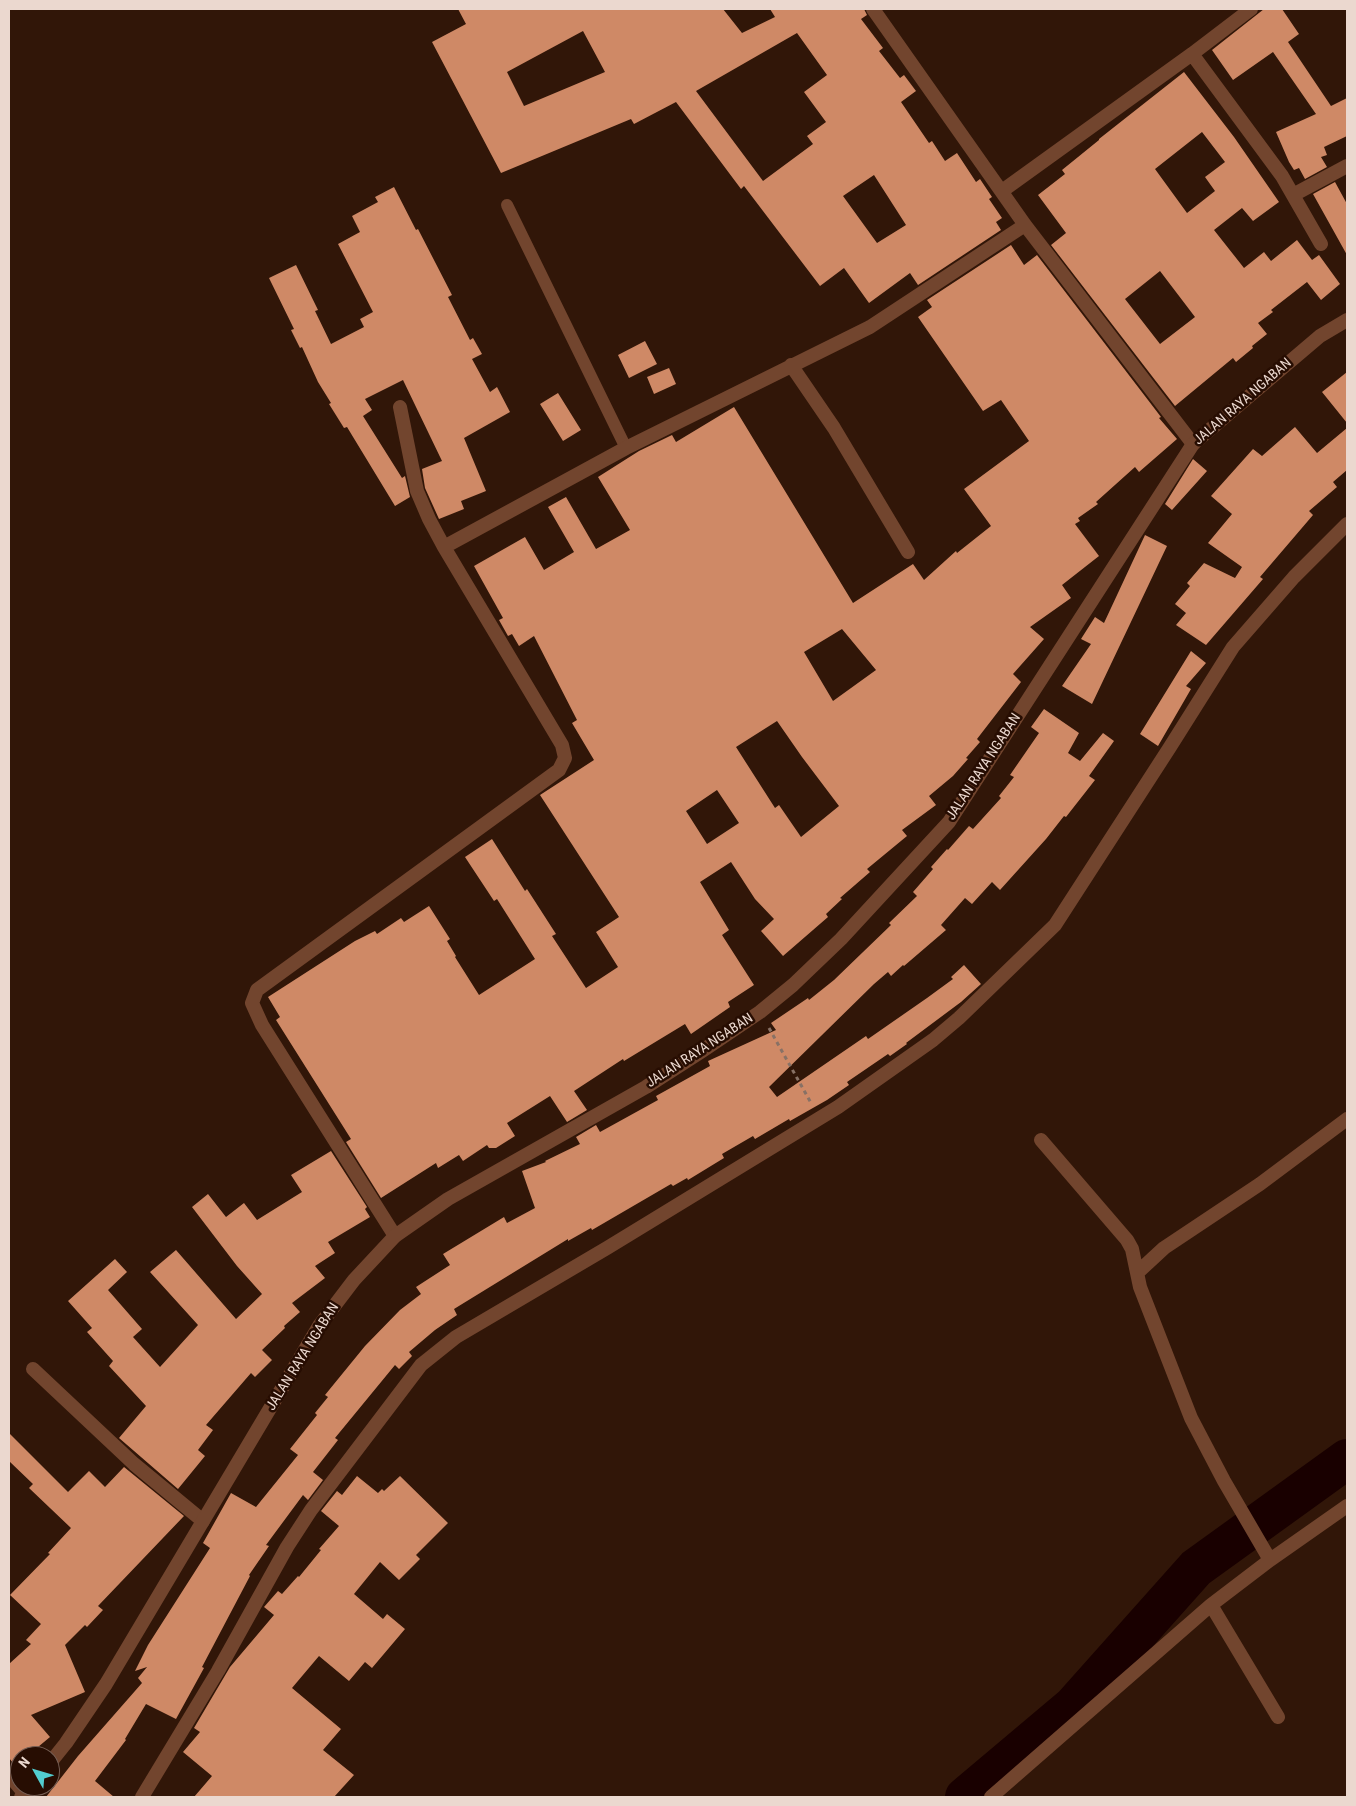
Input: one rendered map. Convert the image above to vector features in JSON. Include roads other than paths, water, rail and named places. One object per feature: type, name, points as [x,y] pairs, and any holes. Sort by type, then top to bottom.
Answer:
[{"type":"street","points":[[873,9],[1025,225],[1193,444]]},
{"type":"street","points":[[1002,191],[1192,54],[1251,9]]},
{"type":"street","points":[[1192,54],[1282,176],[1321,244]]},
{"type":"street","points":[[1293,195],[1347,166]]},
{"type":"street","points":[[444,547],[626,448],[870,327],[1025,225]]},
{"type":"street","name":"JALAN RAYA NGABAN","points":[[60,1750],[106,1684],[319,1326],[354,1280],[395,1236],[448,1199],[646,1087],[760,1012],[841,939],[949,822],[1193,444],[1320,336],[1347,320]]},
{"type":"street","points":[[792,365],[834,428],[908,552]]},
{"type":"street","points":[[395,1236],[262,1025],[252,1003],[257,990],[559,770],[565,758],[562,745],[444,547],[417,491],[400,407]]},
{"type":"street","points":[[142,1797],[218,1671],[287,1547],[312,1510],[420,1365],[456,1337],[607,1248],[838,1107],[933,1040],[959,1018],[1055,924],[1170,748],[1233,647],[1294,577],[1347,524]]},
{"type":"street","points":[[1137,1273],[1164,1248],[1260,1184],[1347,1119]]},
{"type":"street","points":[[1041,1140],[1127,1240],[1132,1249],[1140,1287],[1191,1418],[1224,1481],[1270,1560]]},
{"type":"street","points":[[33,1369],[134,1464],[203,1521]]},
{"type":"street","points":[[991,1797],[1211,1605],[1270,1560],[1347,1506]]},
{"type":"street","points":[[1211,1605],[1278,1717]]},
{"type":"lane","points":[[507,204],[626,448]]},
{"type":"waterway","points":[[965,1797],[1073,1706],[1196,1568],[1347,1459]]}]
